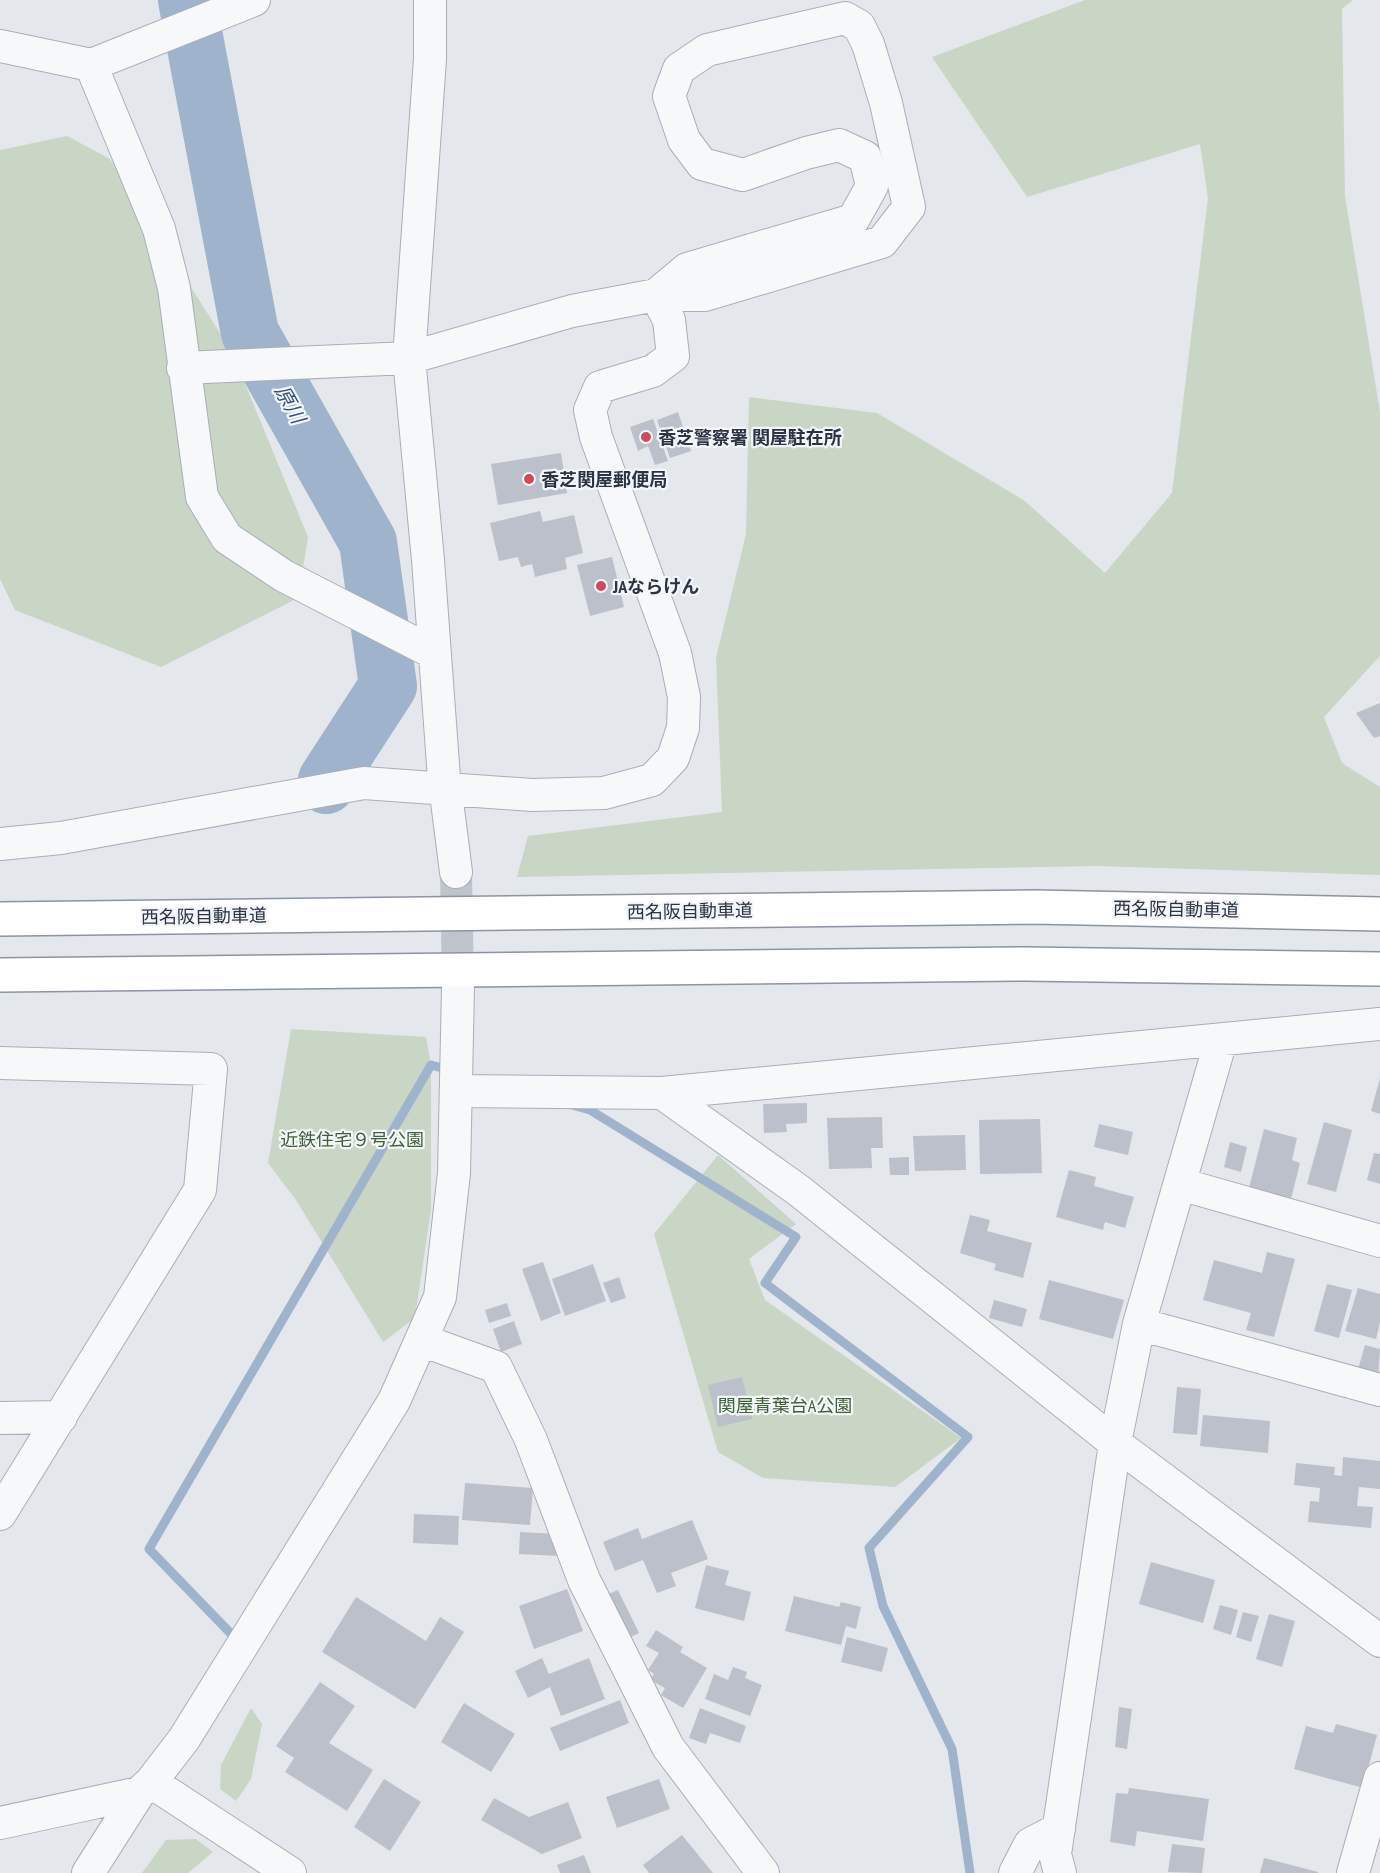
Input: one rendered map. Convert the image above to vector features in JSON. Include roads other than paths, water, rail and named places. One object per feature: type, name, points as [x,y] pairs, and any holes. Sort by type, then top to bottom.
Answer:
[{"type":"highway","name":"西名阪自動車道","points":[[0,918],[1034,907],[1380,914]]},
{"type":"highway","points":[[0,975],[1013,964],[1380,969]]},
{"type":"street","points":[[0,46],[91,65],[254,0]]},
{"type":"street","points":[[430,0],[430,59],[409,358],[445,790],[456,872]]},
{"type":"street","points":[[183,368],[409,358],[572,311],[656,295],[705,295],[882,242],[909,207],[886,103],[868,44],[859,26],[845,18],[706,50],[679,69],[669,96],[684,140],[702,164],[743,175],[806,153],[839,145],[865,156],[872,186],[853,220],[687,269],[656,295]]},
{"type":"street","points":[[91,65],[159,229],[174,288],[202,497],[227,538],[284,576],[434,653]]},
{"type":"street","points":[[0,844],[61,838],[364,783],[532,795],[604,794],[652,780],[673,758],[682,728],[684,698],[675,653],[596,437],[590,410],[600,387],[652,371],[673,356],[669,320],[656,295]]},
{"type":"street","points":[[88,1873],[145,1788],[184,1739],[394,1401],[440,1297],[454,1173],[458,988]]},
{"type":"street","points":[[456,1090],[662,1093],[1380,1024]]},
{"type":"street","points":[[1066,1871],[1055,1854],[1115,1443],[1139,1324],[1221,1040]]},
{"type":"street","points":[[0,1063],[211,1068],[200,1190],[0,1514]]},
{"type":"street","points":[[662,1093],[798,1190],[1115,1443],[1380,1641]]},
{"type":"street","points":[[1180,1184],[1380,1241]]},
{"type":"street","points":[[1139,1324],[1380,1390]]},
{"type":"street","points":[[421,1340],[496,1367],[531,1440],[584,1580],[668,1747],[763,1873]]},
{"type":"street","points":[[0,1418],[61,1417]]},
{"type":"street","points":[[1353,1873],[1380,1778]]},
{"type":"street","points":[[0,1823],[145,1788],[290,1873]]},
{"type":"street","points":[[1015,1873],[1030,1844],[1059,1829]]},
{"type":"waterway","name":"原川","points":[[187,0],[250,333],[368,542],[388,686],[327,780],[326,785]]},
{"type":"waterway","points":[[239,1642],[149,1549],[431,1065],[452,1071]]},
{"type":"waterway","points":[[572,1105],[590,1110],[796,1237],[765,1283],[968,1437],[869,1548],[883,1606],[952,1749],[970,1873]]},
{"type":"tunnel","points":[[456,872],[458,988]]},
{"type":"place","name":"香芝警察署 関屋駐在所","points":[[646,437]]},
{"type":"place","name":"香芝関屋郵便局","points":[[529,479]]},
{"type":"place","name":"JAならけん","points":[[601,586]]},
{"type":"park label","name":"近鉄住宅９号公園","points":[[352,1139]]},
{"type":"park label","name":"関屋青葉台A公園","points":[[785,1405]]}]
